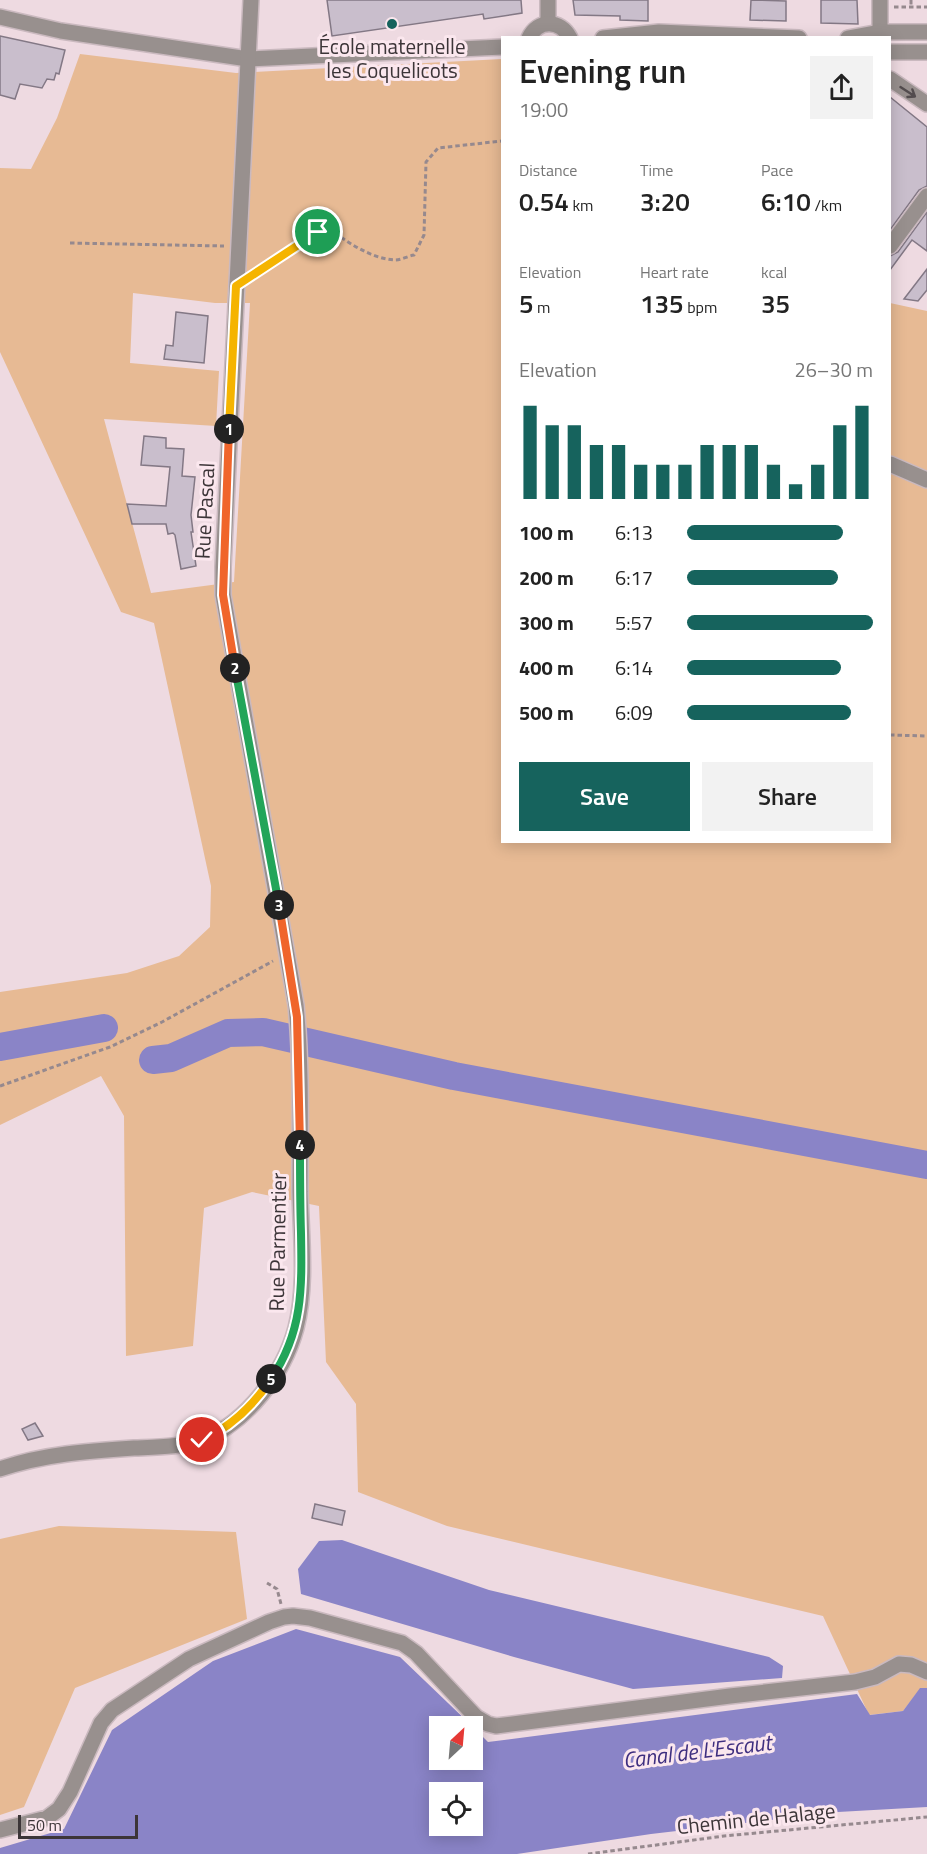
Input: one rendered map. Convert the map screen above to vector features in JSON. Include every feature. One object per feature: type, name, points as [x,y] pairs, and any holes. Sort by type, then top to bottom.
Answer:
[{"type":"street","name":"Rue Pascal","points":[[251,0],[223,556],[223,595],[297,1017]]},
{"type":"street","points":[[548,0],[548,23]]},
{"type":"street","points":[[880,4],[880,35],[927,32]]},
{"type":"street","points":[[0,17],[61,31],[248,59],[501,47]]},
{"type":"street","points":[[530,36],[536,28],[548,23],[561,27],[568,36]]},
{"type":"street","points":[[622,36],[659,32],[752,36]]},
{"type":"street","points":[[891,52],[927,52]]},
{"type":"street","points":[[891,80],[927,104]]},
{"type":"street","points":[[891,245],[927,196]]},
{"type":"street","points":[[891,464],[927,480]]},
{"type":"street","name":"Rue Parmentier","points":[[0,1469],[48,1456],[177,1445],[202,1440],[233,1422],[268,1385],[289,1349],[300,1305],[297,1017]]},
{"type":"street","points":[[0,1830],[46,1818],[59,1809],[70,1792],[101,1723],[112,1710],[189,1659],[268,1622],[284,1617],[310,1618],[402,1643],[416,1653],[476,1717],[496,1726],[730,1695],[855,1682],[875,1677],[898,1664],[911,1665],[927,1672]]},
{"type":"path","points":[[911,0],[911,8]]},
{"type":"path","points":[[880,4],[911,8],[927,7]]},
{"type":"path","points":[[236,286],[318,232],[329,228],[341,238],[372,254],[396,260],[414,255],[424,235],[426,162],[438,148],[501,141]]},
{"type":"path","points":[[70,243],[238,246]]},
{"type":"path","points":[[891,735],[927,736]]},
{"type":"path","points":[[0,1086],[110,1047],[162,1022],[287,953]]},
{"type":"path","points":[[267,1583],[277,1589],[284,1617]]},
{"type":"path","name":"Chemin de Halage","points":[[588,1854],[724,1836],[927,1817]]},
{"type":"shaded area","points":[[80,54],[236,73],[501,59],[501,843],[891,843],[891,303],[927,311],[927,1688],[920,1689],[903,1711],[869,1715],[823,1616],[447,1526],[358,1492],[356,1404],[326,1362],[319,1206],[252,1192],[204,1208],[193,1346],[126,1356],[124,1116],[101,1076],[0,1125],[0,992],[127,973],[179,956],[210,927],[211,886],[154,623],[121,612],[0,352],[0,168],[31,169],[57,118]],"holes":[[[133,293],[215,303],[250,303],[234,582],[151,593],[104,419],[216,426],[219,371],[130,363]]]},
{"type":"shaded area","points":[[59,1526],[236,1532],[247,1619],[75,1688],[24,1807],[0,1815],[0,1539]]},
{"type":"water","points":[[342,1540],[489,1590],[769,1657],[783,1666],[782,1678],[633,1689],[514,1657],[301,1594],[298,1569],[319,1541]]},
{"type":"water","name":"Canal de L'Escaut","points":[[296,1629],[400,1657],[462,1716],[429,1716],[429,1770],[483,1770],[483,1737],[488,1742],[857,1694],[870,1715],[903,1711],[920,1688],[927,1688],[927,1807],[838,1812],[651,1834],[517,1854],[0,1854],[0,1848],[64,1829],[112,1730],[213,1661]]},
{"type":"building","points":[[327,0],[521,0],[522,13],[484,19],[483,14],[332,36]]},
{"type":"building","points":[[573,0],[648,0],[648,21],[620,20],[620,16],[575,15]]},
{"type":"building","points":[[751,0],[786,1],[786,21],[750,20]]},
{"type":"building","points":[[821,0],[857,0],[858,24],[821,23]]},
{"type":"building","points":[[0,36],[65,50],[59,74],[56,73],[54,80],[47,79],[42,88],[20,84],[15,99],[0,95]]},
{"type":"building","points":[[891,98],[927,127],[927,186],[919,190],[891,229]]},
{"type":"building","points":[[927,212],[927,251],[912,240],[891,269],[891,256],[898,252]]},
{"type":"building","points":[[927,269],[927,290],[918,301],[904,299]]},
{"type":"building","points":[[176,312],[208,316],[204,363],[164,359],[166,345],[173,346]]},
{"type":"building","points":[[144,436],[166,438],[166,448],[184,449],[182,476],[195,477],[191,515],[193,532],[191,532],[196,566],[181,569],[175,535],[168,534],[166,524],[132,524],[127,504],[166,506],[170,467],[141,465]]},
{"type":"building","points":[[35,1423],[43,1436],[28,1440],[22,1429]]},
{"type":"building","points":[[315,1504],[345,1511],[342,1525],[312,1518]]},
{"type":"waterway","points":[[0,1047],[104,1028]]},
{"type":"waterway","points":[[153,1060],[171,1058],[228,1033],[263,1032],[454,1076],[927,1165]]},
{"type":"place","name":"École maternelle les Coquelicots","points":[[392,24]]},
{"type":"route","points":[[202,1440],[233,1422],[268,1385],[289,1349],[299,1311],[301,1274],[297,1017],[289,960],[227,624],[223,595],[223,567],[236,286],[318,232]]}]
